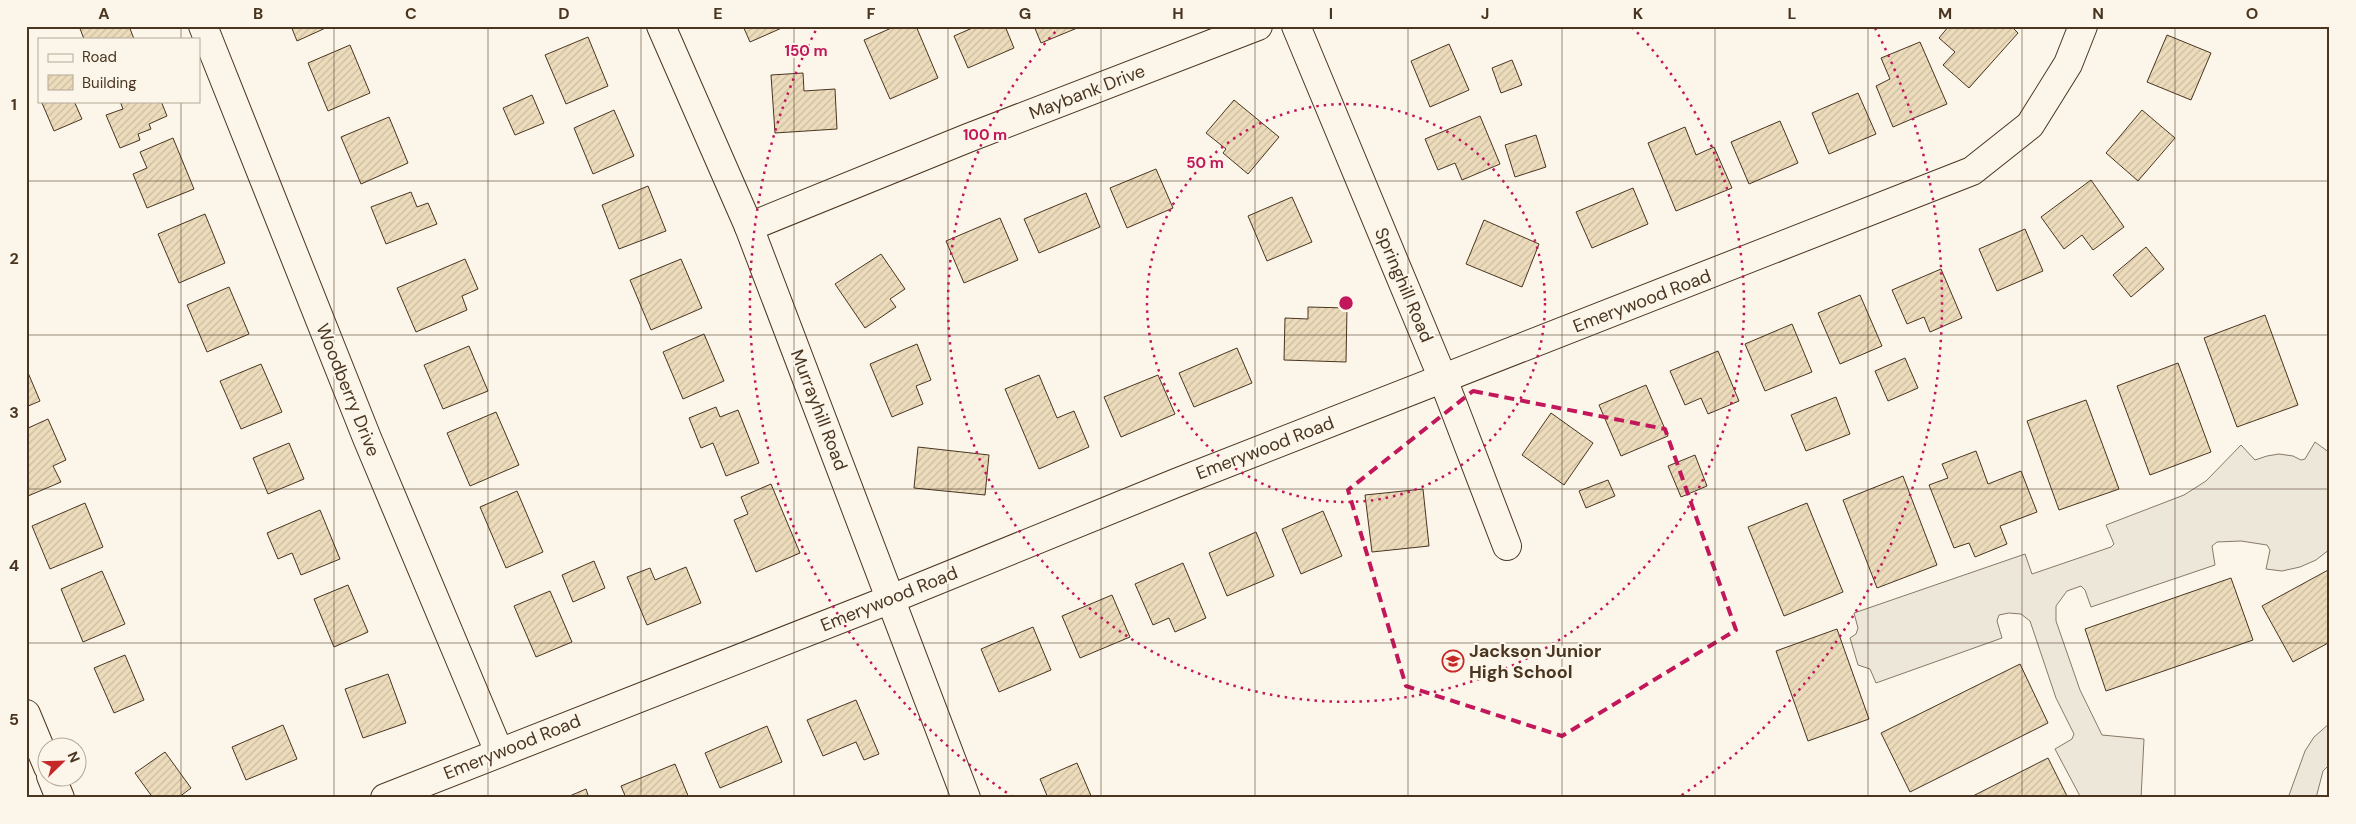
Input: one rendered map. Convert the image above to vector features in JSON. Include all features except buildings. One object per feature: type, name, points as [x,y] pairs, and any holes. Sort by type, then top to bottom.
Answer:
[{"type":"street","name":"Woodberry Drive","points":[[203,26],[367,438],[499,752]]},
{"type":"street","name":"Murrayhill Road","points":[[661,26],[749,227],[966,798]]},
{"type":"street","name":"Maybank Drive","points":[[749,227],[968,138],[1258,26]]},
{"type":"street","name":"Springhill Road","points":[[1296,26],[1442,379],[1507,546]]},
{"type":"street","name":"Emerywood Road","points":[[385,798],[1176,483],[1972,171],[2030,125],[2068,64],[2083,26]]},
{"type":"street","points":[[26,714],[38,743]]},
{"type":"street","points":[[55,786],[60,798]]},
{"type":"highlighted area","points":[[1473,391],[1665,429],[1736,630],[1562,736],[1406,686],[1348,490]]},
{"type":"shaded area","points":[[2315,442],[2330,453],[2330,549],[2316,560],[2300,567],[2282,571],[2266,569],[2270,550],[2267,545],[2241,541],[2217,542],[2212,546],[2215,565],[2091,607],[2085,590],[2081,586],[2067,591],[2056,606],[2056,621],[2080,690],[2102,735],[2144,739],[2141,798],[2081,798],[2055,749],[2072,739],[2074,734],[2056,698],[2030,621],[2021,614],[2009,613],[1999,615],[1997,621],[2002,638],[1876,683],[1870,669],[1858,665],[1850,638],[1856,634],[1858,628],[1854,613],[2025,554],[2032,574],[2111,547],[2114,544],[2106,525],[2184,495],[2206,481],[2241,445],[2255,460],[2279,454],[2293,456],[2301,460],[2305,459]]},
{"type":"shaded area","points":[[2330,723],[2330,764],[2323,771],[2316,798],[2288,798],[2305,751],[2314,737]]},
{"type":"place","name":"Jackson Junior High School","points":[[1453,661]]}]
